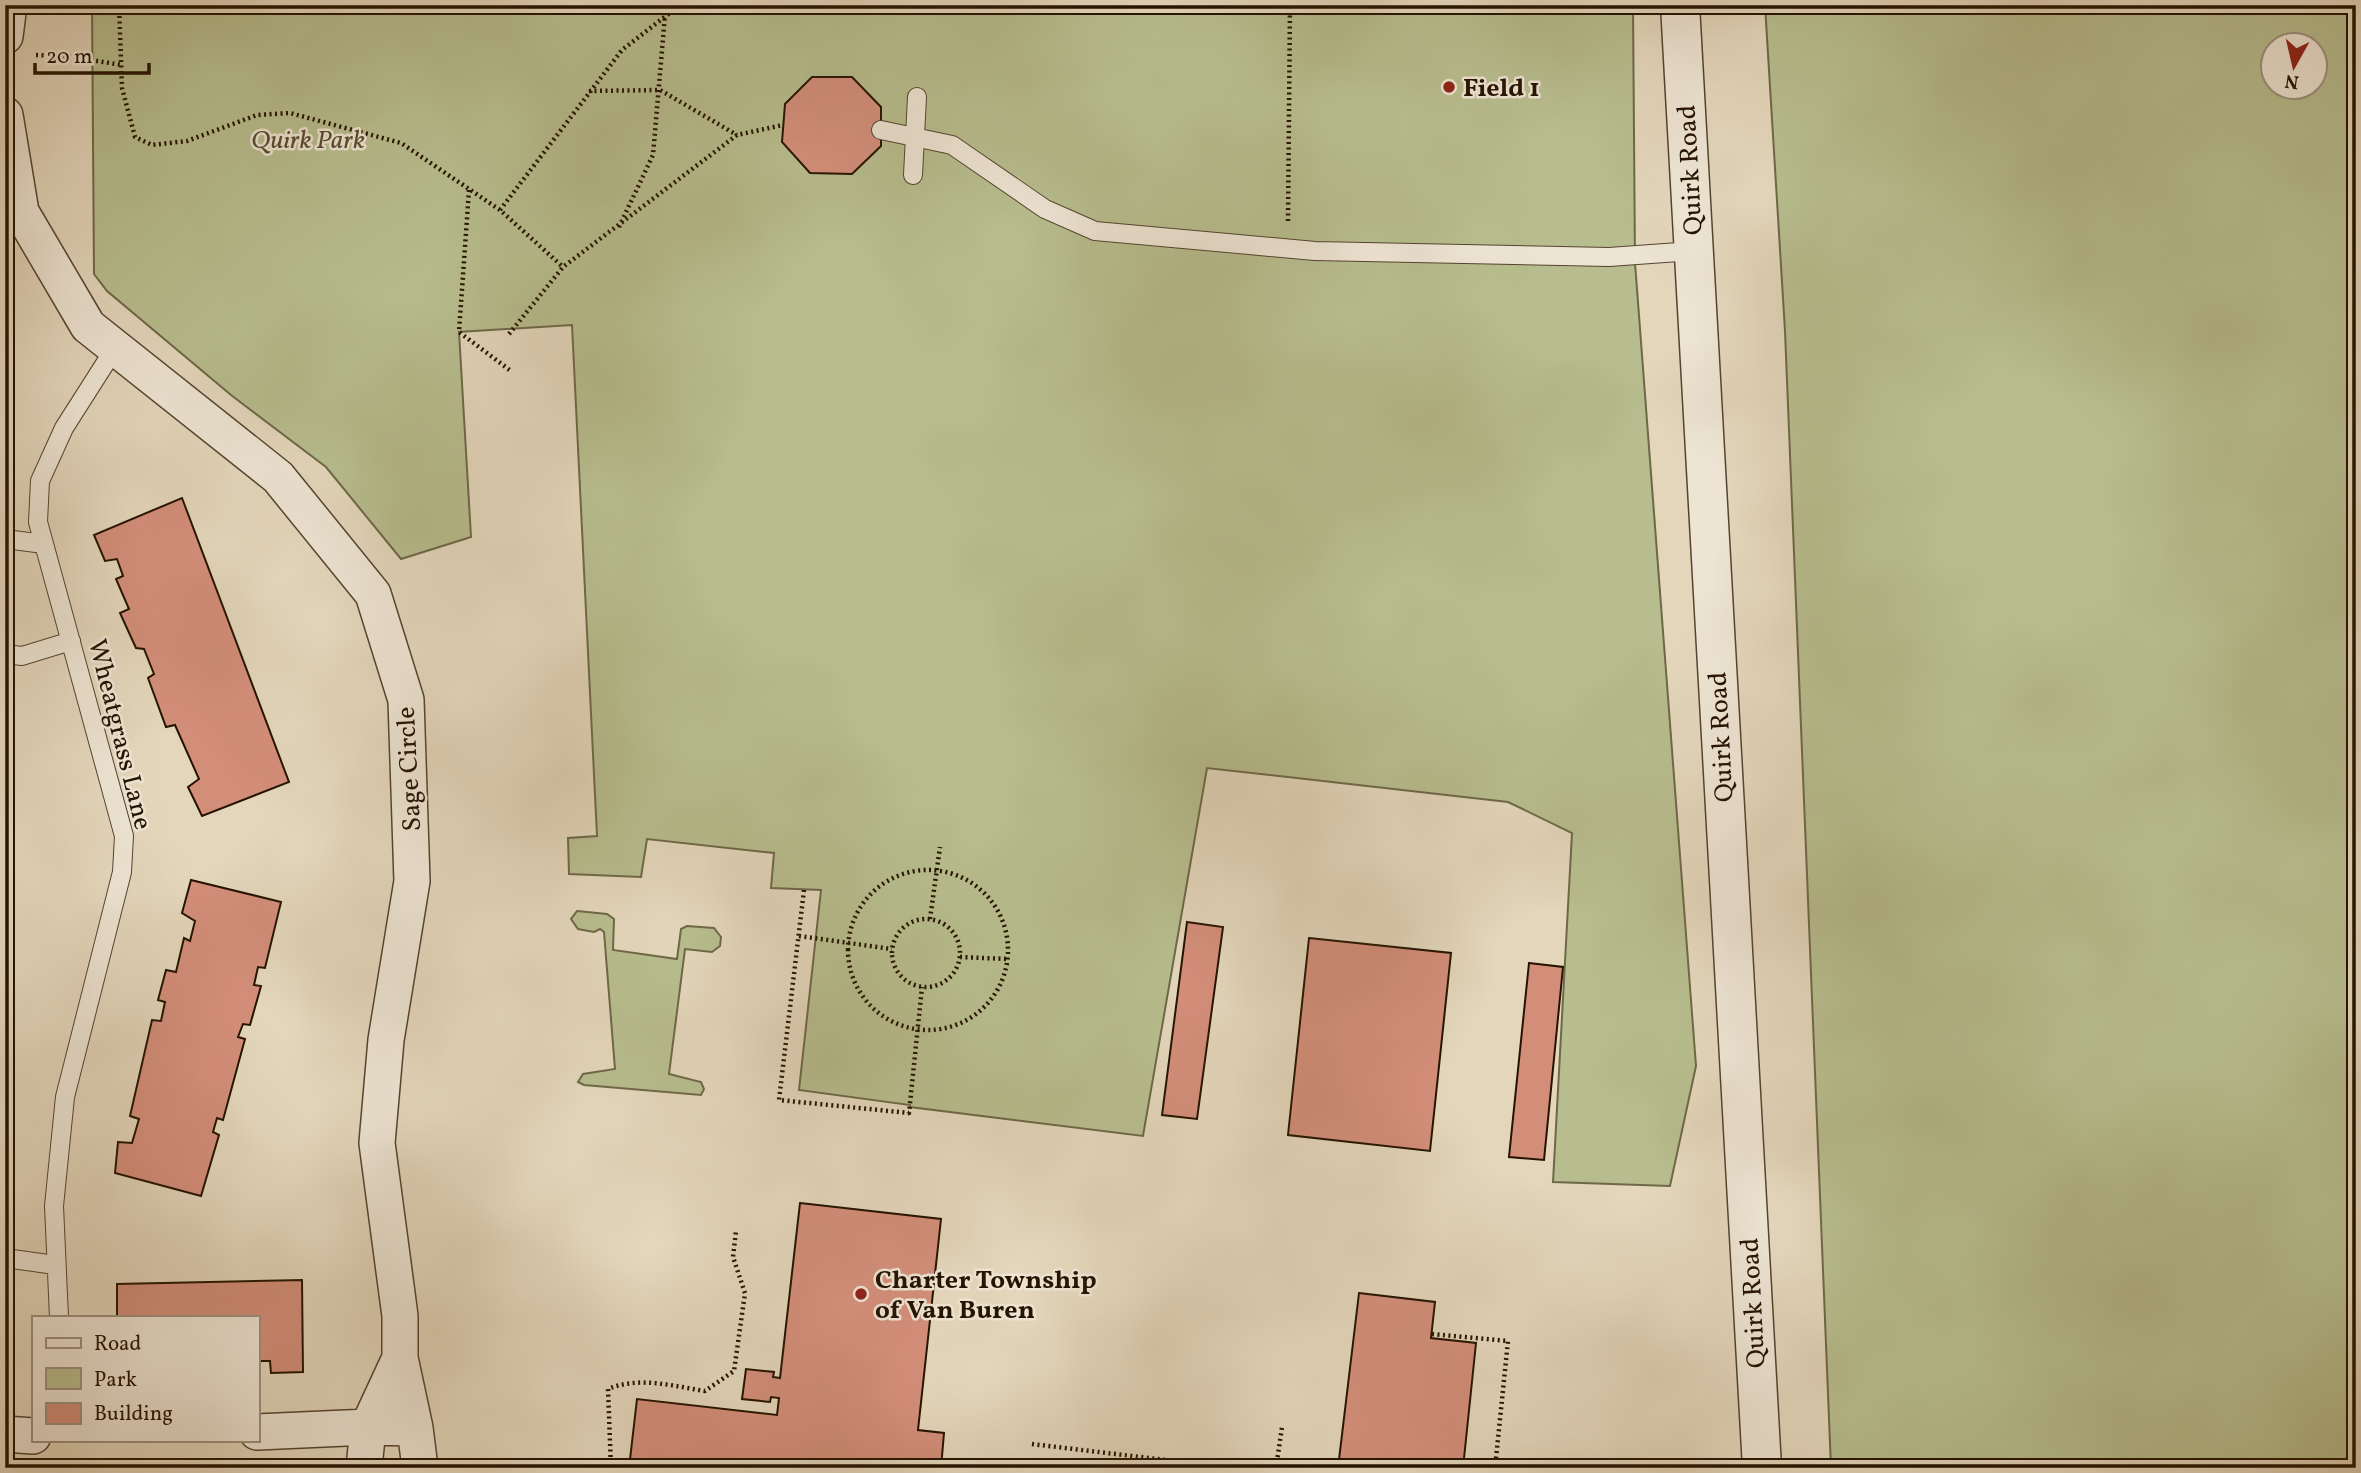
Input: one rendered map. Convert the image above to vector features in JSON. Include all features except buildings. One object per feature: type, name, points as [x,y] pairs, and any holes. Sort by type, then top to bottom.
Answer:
[{"type":"street","points":[[9,5],[17,46]]},
{"type":"street","name":"Quirk Road","points":[[1680,5],[1762,1468]]},
{"type":"street","name":"Sage Circle","points":[[5,116],[21,212],[88,326],[278,477],[373,594],[407,700],[412,881],[386,1040],[377,1143],[400,1316],[400,1358],[415,1428],[420,1468]]},
{"type":"street","name":"Sage Circle","points":[[364,1468],[368,1427],[400,1358]]},
{"type":"street","points":[[259,1432],[368,1427],[415,1428]]},
{"type":"street","points":[[5,1434],[32,1436]]},
{"type":"lane","points":[[914,175],[917,97]]},
{"type":"lane","points":[[881,130],[952,145],[1045,209],[1095,231],[1289,248],[1609,257],[1693,251]]},
{"type":"lane","name":"Wheatgrass Lane","points":[[58,1316],[54,1206],[65,1097],[122,873],[124,836],[38,522],[40,481],[64,428],[116,348]]},
{"type":"lane","points":[[5,539],[44,544]]},
{"type":"lane","points":[[5,654],[23,656],[71,641]]},
{"type":"lane","points":[[5,1258],[55,1265]]},
{"type":"path","points":[[119,5],[122,88],[135,137],[152,145],[187,141],[257,115],[290,113],[401,144],[500,210],[563,267]]},
{"type":"path","points":[[500,210],[622,50],[680,5]]},
{"type":"path","points":[[1289,248],[1290,5]]},
{"type":"path","points":[[619,228],[653,155],[665,15]]},
{"type":"path","points":[[17,46],[122,65]]},
{"type":"path","points":[[589,91],[660,90],[737,135]]},
{"type":"path","points":[[509,334],[563,267],[619,228],[737,135],[783,125]]},
{"type":"path","points":[[469,190],[459,332],[511,371]]},
{"type":"path","points":[[930,919],[940,847]]},
{"type":"path","points":[[937,870],[967,880],[991,900],[1006,929],[1008,959],[999,990],[978,1014],[950,1028],[918,1031],[888,1021],[864,1000],[849,972],[847,941],[856,911],[877,887],[905,872],[937,870]]},
{"type":"path","points":[[804,890],[779,1100],[909,1113],[922,987]]},
{"type":"path","points":[[930,919],[953,932],[960,957],[956,970],[948,979],[936,986],[922,987],[910,983],[900,974],[892,949],[896,937],[905,926],[917,920],[930,919]]},
{"type":"path","points":[[799,936],[892,949]]},
{"type":"path","points":[[960,957],[1008,959]]},
{"type":"path","points":[[611,1468],[608,1389],[622,1383],[640,1382],[705,1391],[734,1371],[745,1293],[733,1257],[736,1231]]},
{"type":"path","points":[[1432,1334],[1508,1341],[1495,1468]]},
{"type":"path","points":[[1276,1468],[1282,1427]]},
{"type":"path","points":[[1032,1444],[1232,1468]]},
{"type":"path","points":[[1303,1468],[1312,1468]]},
{"type":"green space","name":"Quirk Park","points":[[92,5],[1633,5],[1635,263],[1696,1066],[1670,1186],[1553,1182],[1572,833],[1508,802],[1207,768],[1143,1136],[910,1107],[799,1090],[821,890],[771,888],[774,853],[647,839],[641,877],[569,874],[568,838],[597,836],[572,325],[459,332],[471,537],[401,559],[326,467],[231,395],[107,291],[94,274]]},
{"type":"green space","points":[[1765,5],[2356,5],[2356,1468],[1831,1468],[1785,331]]},
{"type":"green space","points":[[577,911],[607,914],[614,919],[613,950],[677,959],[681,929],[687,926],[714,928],[721,937],[720,946],[712,952],[685,949],[669,1074],[701,1082],[704,1089],[701,1095],[584,1085],[578,1082],[583,1074],[615,1069],[604,932],[600,929],[594,932],[578,929],[571,919]]},
{"type":"place","name":"Field 1","points":[[1449,87]]},
{"type":"place","name":"Charter Township of Van Buren","points":[[861,1294]]}]
